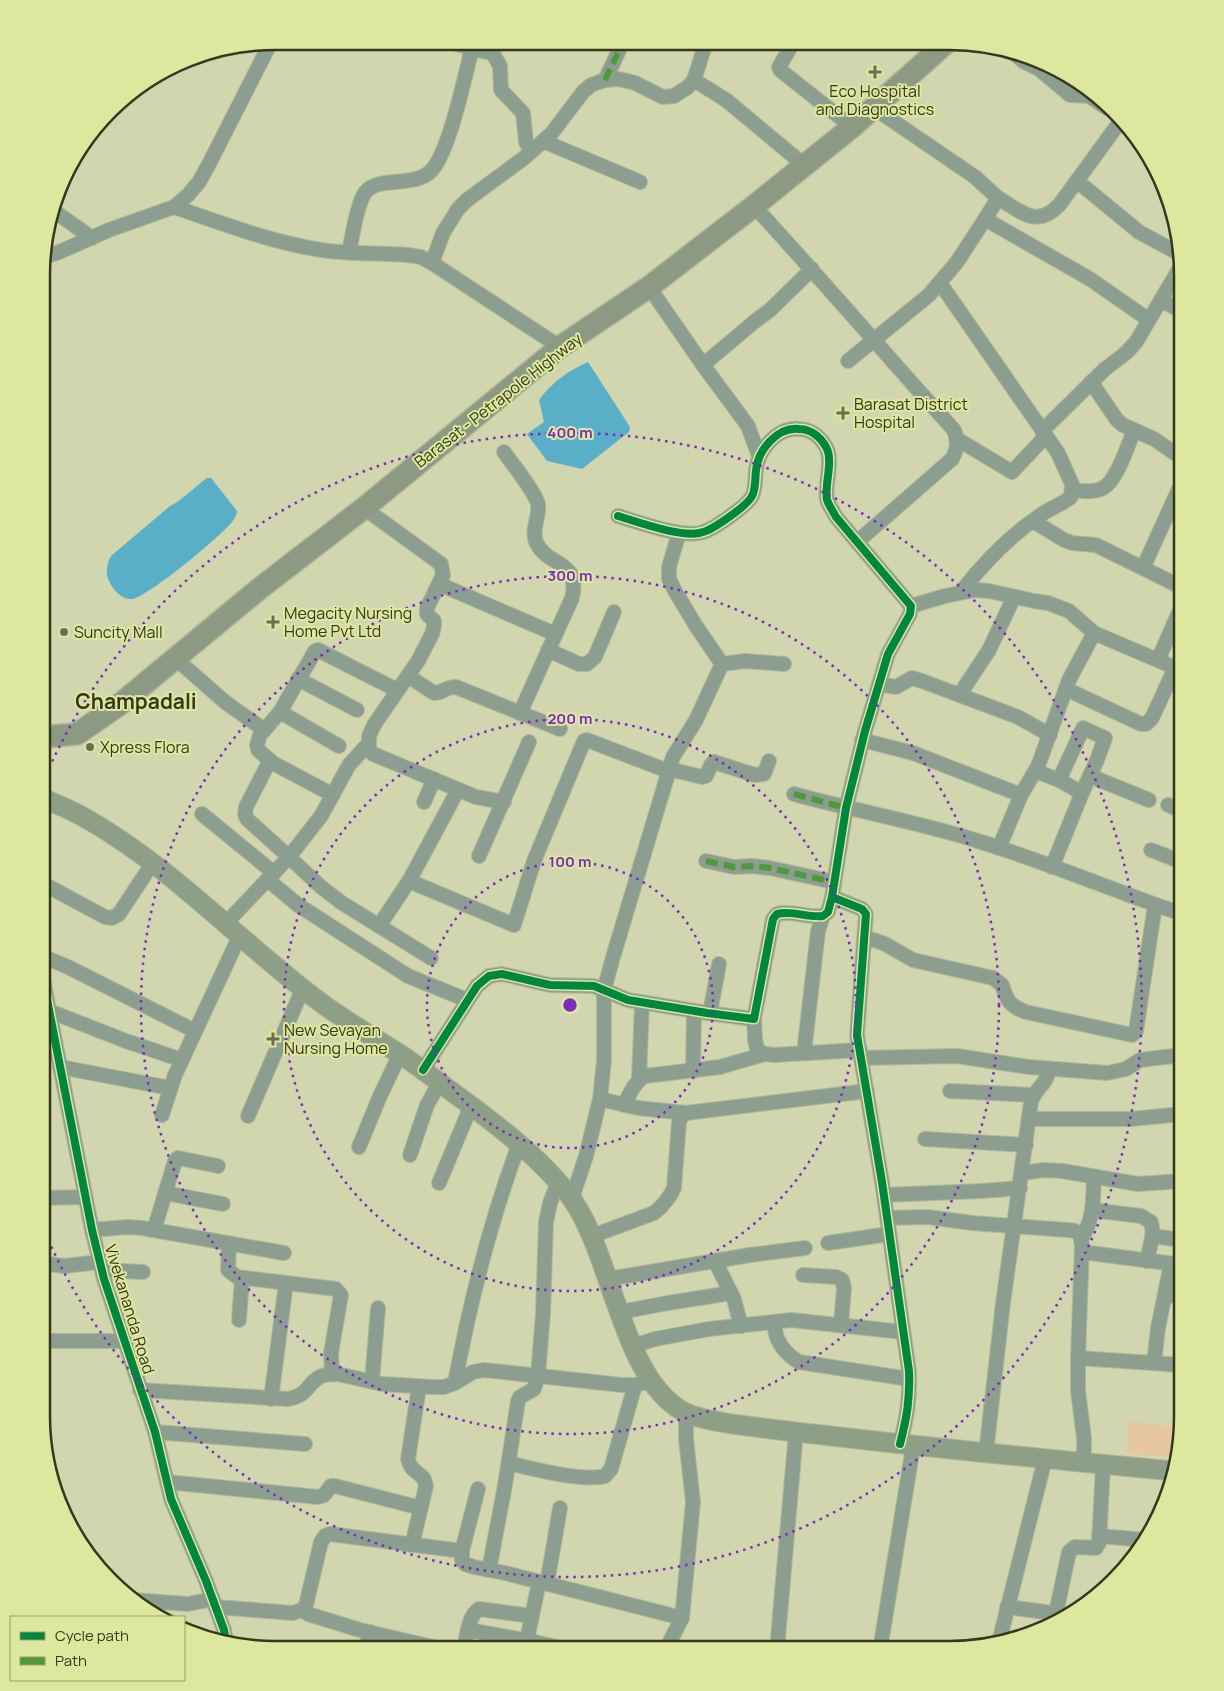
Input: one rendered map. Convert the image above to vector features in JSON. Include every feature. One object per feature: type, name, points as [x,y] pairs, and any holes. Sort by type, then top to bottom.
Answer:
[{"type":"highway","name":"Barasat - Petrapole Highway","points":[[50,736],[77,734],[119,705],[259,589],[364,508],[560,348],[649,287],[754,206],[874,108],[933,50]]},
{"type":"main road","points":[[50,803],[86,818],[120,840],[233,929],[303,988],[354,1026],[400,1054],[440,1082],[543,1165],[572,1198],[584,1217],[633,1346],[643,1383],[662,1394],[686,1413],[715,1421],[907,1446],[1167,1470]]},
{"type":"street","points":[[51,254],[109,230],[174,207],[199,182],[267,50]]},
{"type":"street","points":[[349,252],[359,208],[363,196],[368,189],[377,184],[414,181],[426,176],[433,169],[444,151],[471,50]]},
{"type":"street","points":[[496,50],[500,66],[501,90],[523,113],[526,142],[531,152]]},
{"type":"street","points":[[605,80],[619,50]]},
{"type":"street","points":[[432,263],[444,233],[462,204],[531,152],[551,134],[583,92],[591,85],[605,80],[619,80],[635,83],[663,97],[667,97],[681,92],[694,80],[703,50]]},
{"type":"street","points":[[789,50],[779,67],[780,70],[852,127]]},
{"type":"street","points":[[1031,66],[1064,91],[1076,96],[1082,93]]},
{"type":"street","points":[[694,80],[732,105],[804,165]]},
{"type":"street","points":[[874,108],[975,178],[998,198],[1027,215],[1037,218],[1048,215],[1060,204],[1117,126]]},
{"type":"street","points":[[543,141],[640,182]]},
{"type":"street","points":[[1077,181],[1139,232],[1173,251]]},
{"type":"street","points":[[848,361],[929,295],[957,262],[998,198]]},
{"type":"street","points":[[754,206],[954,430],[957,439],[958,449],[952,458],[857,542]]},
{"type":"street","points":[[174,207],[269,238],[322,250],[421,257],[560,348]]},
{"type":"street","points":[[59,214],[92,238]]},
{"type":"street","points":[[985,219],[1090,279],[1149,320]]},
{"type":"street","points":[[702,365],[770,310],[812,269]]},
{"type":"street","points":[[1042,431],[1091,382],[1126,353],[1136,342],[1174,277]]},
{"type":"street","points":[[940,283],[1058,454],[1069,474],[1072,484],[1071,497],[1033,520],[982,567],[961,592]]},
{"type":"street","points":[[649,287],[702,365],[748,426],[759,456]]},
{"type":"street","points":[[1160,300],[1174,307]]},
{"type":"street","points":[[1091,382],[1117,420],[1154,439],[1174,453]]},
{"type":"street","points":[[618,516],[680,533],[693,534],[704,532],[725,520],[748,502],[753,495],[759,456],[769,442],[777,435],[793,428],[805,429],[812,432],[827,448],[827,498],[831,509],[911,606],[910,614],[888,654],[862,740],[846,808],[832,897],[828,912],[823,916],[818,931],[804,1054]]},
{"type":"street","points":[[1072,490],[1097,491],[1105,488],[1116,474],[1134,430]]},
{"type":"street","points":[[957,439],[1012,472],[1045,437],[1042,431]]},
{"type":"street","points":[[504,452],[537,502],[536,541],[542,550],[574,576],[572,598],[520,713]]},
{"type":"street","points":[[1143,568],[1174,500]]},
{"type":"street","points":[[162,1115],[170,1088],[195,1031],[233,929],[271,876],[289,857],[321,816],[349,765],[368,744],[374,724],[418,661],[432,634],[434,621],[427,614],[427,608],[443,575],[441,564],[364,508]]},
{"type":"street","points":[[1033,520],[1064,540],[1072,543],[1096,545],[1174,584]]},
{"type":"street","points":[[680,533],[669,567],[669,578],[675,592],[722,664]]},
{"type":"street","points":[[439,584],[555,634]]},
{"type":"street","points":[[911,606],[961,592],[976,590],[1048,603],[1069,611],[1094,633],[1174,667]]},
{"type":"street","points":[[960,694],[990,650],[1014,597]]},
{"type":"street","points":[[548,650],[579,664],[587,664],[595,657],[614,612]]},
{"type":"street","points":[[1158,660],[1174,624]]},
{"type":"street","points":[[999,848],[1021,795],[1038,766],[1069,680],[1094,633]]},
{"type":"street","points":[[333,796],[270,760],[258,750],[258,739],[263,730],[280,712],[315,651],[318,650],[397,690]]},
{"type":"street","points":[[175,658],[225,702],[263,730]]},
{"type":"street","points":[[722,664],[745,661],[784,664]]},
{"type":"street","points":[[572,1198],[580,1178],[600,1099],[604,1061],[604,990],[676,748],[696,720],[722,664]]},
{"type":"street","points":[[408,676],[434,693],[456,687],[560,729]]},
{"type":"street","points":[[878,684],[896,687],[912,678],[960,694],[1018,717],[1050,734]]},
{"type":"street","points":[[1066,689],[1141,724],[1146,724],[1152,718],[1174,678]]},
{"type":"street","points":[[298,679],[357,710]]},
{"type":"street","points":[[280,712],[339,746]]},
{"type":"street","points":[[1052,867],[1105,738],[1083,728],[1059,780]]},
{"type":"street","points":[[409,881],[514,925],[534,861],[584,741],[587,740],[669,770],[702,777],[706,776],[714,762],[761,775],[764,774],[769,761]]},
{"type":"street","points":[[862,740],[913,753],[1021,795]]},
{"type":"street","points":[[480,856],[529,742]]},
{"type":"street","points":[[368,744],[369,750],[373,754],[476,797],[504,802]]},
{"type":"street","points":[[270,760],[246,807],[245,814],[254,825],[321,887],[342,903],[431,958]]},
{"type":"street","points":[[1038,766],[1038,772],[1059,780],[1082,793]]},
{"type":"street","points":[[1090,776],[1149,800]]},
{"type":"street","points":[[424,802],[434,780]]},
{"type":"street","points":[[379,926],[409,881],[458,790]]},
{"type":"street","points":[[794,794],[846,808],[933,827],[999,848],[1174,911]]},
{"type":"street","points":[[1168,805],[1174,808]]},
{"type":"street","points":[[202,814],[271,876],[298,905],[408,976],[467,1000]]},
{"type":"street","points":[[1151,850],[1174,859]]},
{"type":"street","points":[[706,861],[734,867],[759,866],[834,882]]},
{"type":"street","points":[[50,887],[105,917],[112,918],[119,914],[152,864]]},
{"type":"street","points":[[832,897],[862,909],[866,914],[857,1035],[884,1195],[909,1379],[907,1446],[881,1641]]},
{"type":"street","points":[[865,937],[885,944],[913,960],[993,978],[1002,984],[1005,996],[1012,1005],[1026,1012],[1132,1035],[1136,1031],[1155,905]]},
{"type":"street","points":[[823,916],[809,917],[792,912],[777,914],[773,919],[754,1019],[757,1050],[765,1054],[962,1056],[1049,1069],[1107,1073],[1126,1069],[1140,1060],[1174,1056]]},
{"type":"street","points":[[50,959],[195,1031]]},
{"type":"street","points":[[710,1013],[719,964]]},
{"type":"street","points":[[422,1070],[467,1000],[477,986],[488,976],[502,974],[550,985],[594,986],[628,1000],[754,1019]]},
{"type":"street","points":[[248,1116],[303,988]]},
{"type":"street","points":[[639,1080],[642,1002]]},
{"type":"street","points":[[693,1071],[694,1011]]},
{"type":"street","points":[[50,1021],[126,1041],[182,1060]]},
{"type":"street","name":"Vivekananda Road","points":[[50,1028],[60,1067],[92,1230],[101,1266],[155,1432],[171,1499],[192,1545],[225,1635]]},
{"type":"street","points":[[359,1147],[400,1054]]},
{"type":"street","points":[[624,1105],[639,1080],[652,1074],[693,1071],[737,1063],[765,1054]]},
{"type":"street","points":[[60,1067],[170,1088]]},
{"type":"street","points":[[986,1453],[1003,1303],[1033,1095],[1046,1082],[1049,1069]]},
{"type":"street","points":[[410,1155],[427,1105],[440,1082]]},
{"type":"street","points":[[950,1091],[1033,1095]]},
{"type":"street","points":[[600,1099],[638,1108],[686,1113],[867,1092]]},
{"type":"street","points":[[439,1183],[471,1106]]},
{"type":"street","points":[[592,1236],[654,1213],[666,1202],[674,1188],[678,1129],[682,1116],[686,1113]]},
{"type":"street","points":[[1030,1119],[1131,1119],[1174,1115]]},
{"type":"street","points":[[925,1139],[1026,1146]]},
{"type":"street","points":[[454,1383],[485,1247],[503,1186],[519,1144]]},
{"type":"street","points":[[154,1230],[175,1161],[178,1158],[218,1166]]},
{"type":"street","points":[[1022,1173],[1044,1170],[1062,1171],[1138,1184],[1174,1182]]},
{"type":"street","points":[[1082,1246],[1092,1210],[1094,1177]]},
{"type":"street","points":[[489,1570],[509,1464],[518,1401],[520,1397],[534,1389],[538,1375],[543,1314],[546,1222],[550,1203],[558,1182]]},
{"type":"street","points":[[884,1195],[1020,1188]]},
{"type":"street","points":[[165,1194],[224,1204]]},
{"type":"street","points":[[50,1198],[86,1197]]},
{"type":"street","points":[[1092,1210],[1147,1218],[1153,1226],[1147,1261]]},
{"type":"street","points":[[887,1218],[928,1217],[972,1223],[1075,1231],[1080,1234],[1082,1246],[1078,1391],[1084,1438],[1084,1451],[1081,1463]]},
{"type":"street","points":[[92,1230],[127,1226],[284,1253]]},
{"type":"street","points":[[828,1243],[889,1234]]},
{"type":"street","points":[[1152,1236],[1174,1239]]},
{"type":"street","points":[[229,1244],[228,1270],[237,1277],[336,1289],[341,1295],[331,1353],[332,1374]]},
{"type":"street","points":[[1082,1246],[1147,1261],[1174,1265]]},
{"type":"street","points":[[608,1280],[715,1261],[804,1248]]},
{"type":"street","points":[[715,1261],[731,1293],[741,1326]]},
{"type":"street","points":[[50,1264],[101,1266],[143,1272]]},
{"type":"street","points":[[1154,1363],[1158,1328],[1165,1295],[1174,1272]]},
{"type":"street","points":[[803,1275],[836,1277],[842,1280],[844,1288],[842,1325]]},
{"type":"street","points":[[239,1320],[242,1278]]},
{"type":"street","points":[[271,1398],[286,1283]]},
{"type":"street","points":[[620,1312],[731,1293]]},
{"type":"street","points":[[1165,1295],[1174,1296]]},
{"type":"street","points":[[372,1382],[378,1308]]},
{"type":"street","points":[[633,1346],[683,1333],[799,1320],[903,1332]]},
{"type":"street","points":[[768,1323],[774,1330],[777,1340],[789,1354],[800,1362],[909,1379]]},
{"type":"street","points":[[50,1340],[124,1341]]},
{"type":"street","points":[[1078,1358],[1174,1365]]},
{"type":"street","points":[[140,1390],[288,1399],[303,1394],[318,1378],[332,1374],[372,1382],[420,1387],[444,1387],[473,1372],[484,1370],[606,1384],[643,1383],[611,1469],[605,1476],[590,1477],[559,1474],[509,1464]]},
{"type":"street","points":[[412,1545],[426,1486],[424,1479],[409,1466],[408,1452],[420,1387]]},
{"type":"street","points":[[670,1641],[682,1618],[693,1502],[686,1439],[686,1413]]},
{"type":"street","points":[[155,1432],[305,1444]]},
{"type":"street","points":[[778,1641],[796,1432]]},
{"type":"street","points":[[1001,1635],[1045,1459]]},
{"type":"street","points":[[1062,1611],[1069,1552],[1075,1547],[1096,1548],[1099,1543],[1103,1465]]},
{"type":"street","points":[[167,1482],[318,1498],[324,1495],[331,1486],[335,1486],[422,1508]]},
{"type":"street","points":[[478,1489],[462,1551],[462,1560],[465,1564],[544,1582],[682,1618]]},
{"type":"street","points":[[526,1640],[544,1582],[560,1508]]},
{"type":"street","points":[[147,1601],[188,1604],[214,1603],[293,1613],[302,1610],[306,1605],[321,1542],[325,1536],[336,1535],[462,1551]]},
{"type":"street","points":[[1100,1536],[1137,1539]]},
{"type":"street","points":[[1007,1607],[1057,1613]]},
{"type":"street","points":[[466,1641],[472,1616],[479,1609],[532,1616]]},
{"type":"street","points":[[302,1610],[308,1614],[408,1641]]},
{"type":"street","points":[[469,1630],[530,1641]]},
{"type":"street","points":[[368,1641],[370,1632]]},
{"type":"shaded area","points":[[1128,1421],[1174,1427],[1170,1457],[1127,1454]]},
{"type":"water","points":[[588,362],[630,427],[629,432],[582,469],[547,461],[527,434],[544,422],[539,400],[549,388],[574,369]]},
{"type":"water","points":[[207,478],[211,478],[237,511],[233,521],[200,552],[153,588],[132,599],[118,594],[107,575],[108,562],[111,556],[170,506]]},
{"type":"marked path","points":[[605,80],[619,50]]},
{"type":"marked path","points":[[794,794],[846,808]]},
{"type":"marked path","points":[[706,861],[734,867],[770,868],[834,882]]},
{"type":"cycle path","points":[[618,516],[673,532],[695,534],[708,530],[738,511],[752,496],[760,455],[770,441],[791,429],[807,430],[821,440],[828,452],[829,466],[826,494],[836,517],[911,606],[910,614],[888,654],[865,731],[846,808],[832,897],[862,909],[866,914],[857,1035],[882,1182],[909,1371],[908,1408],[900,1444]]},
{"type":"cycle path","points":[[423,1070],[477,986],[489,976],[502,974],[550,985],[594,986],[628,1000],[754,1019],[773,919],[777,914],[783,913],[823,916],[828,912],[832,897]]},
{"type":"cycle path","points":[[50,1015],[92,1230],[104,1279],[155,1432],[171,1499],[206,1581],[225,1635]]},
{"type":"place","name":"Eco Hospital and Diagnostics","points":[[875,72]]},
{"type":"place","name":"Barasat District Hospital","points":[[843,413]]},
{"type":"place","name":"Megacity Nursing Home Pvt Ltd","points":[[273,622]]},
{"type":"place","name":"Suncity Mall","points":[[64,632]]},
{"type":"place","name":"Xpress Flora","points":[[90,747]]},
{"type":"place","name":"New Sevayan Nursing Home","points":[[273,1039]]},
{"type":"district","name":"Champadali","points":[[136,702]]}]
